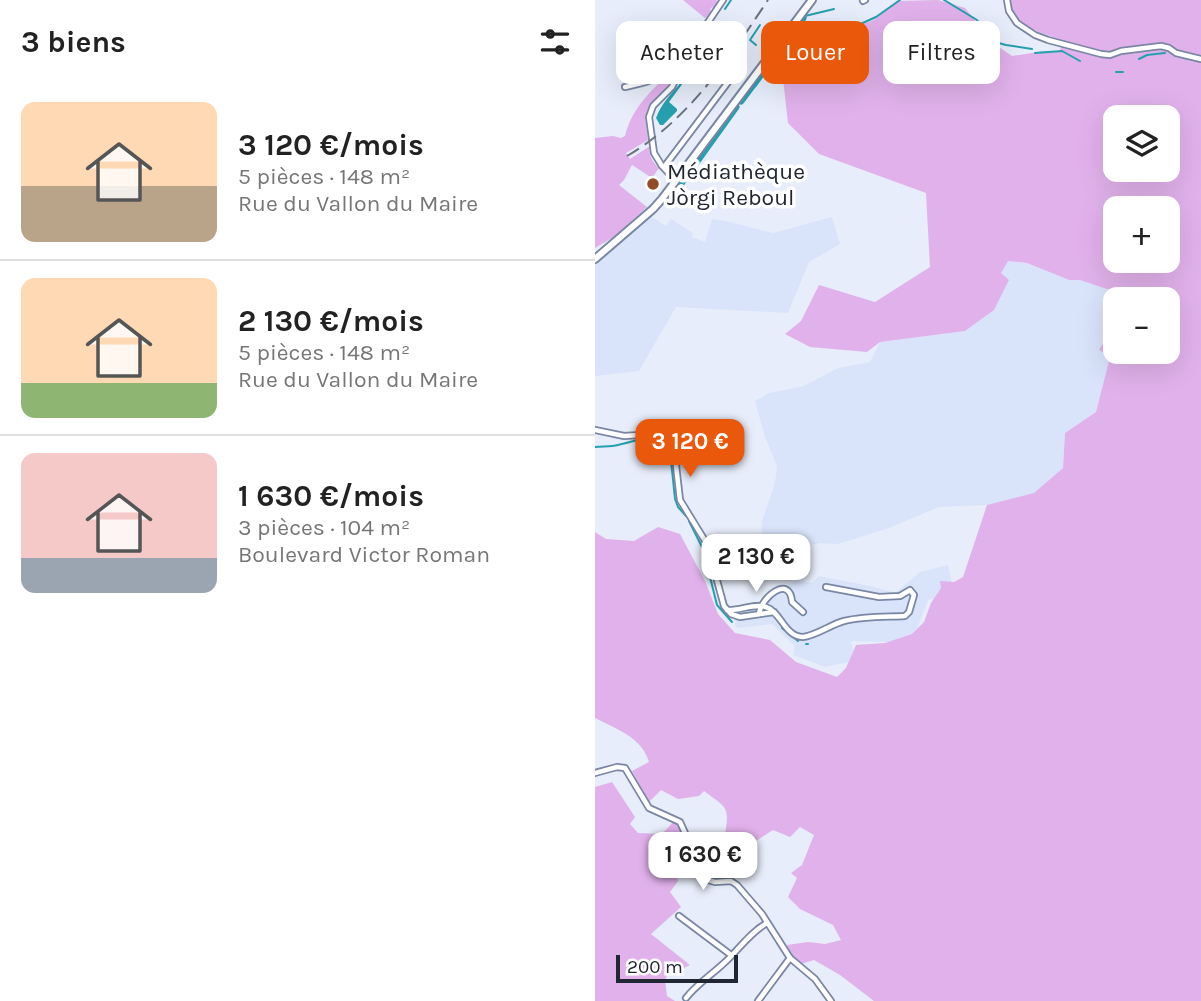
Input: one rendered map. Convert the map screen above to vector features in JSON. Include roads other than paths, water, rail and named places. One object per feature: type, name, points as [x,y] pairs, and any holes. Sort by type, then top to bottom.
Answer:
[{"type":"main road","points":[[595,259],[653,209],[812,0]]},
{"type":"street","points":[[709,21],[723,0]]},
{"type":"street","points":[[1007,0],[1009,11],[1017,23],[1035,36],[1048,40],[1111,55],[1121,51],[1161,46],[1201,59]]},
{"type":"street","points":[[625,87],[639,84]]},
{"type":"street","points":[[674,84],[653,106],[649,117],[654,153],[675,180]]},
{"type":"street","points":[[664,167],[727,84]]},
{"type":"street","points":[[595,430],[624,436],[659,435],[670,441],[674,448],[680,500],[707,544],[721,601],[731,614],[740,617],[773,612]]},
{"type":"street","points":[[727,610],[760,606],[769,608],[794,635],[807,636],[830,625],[855,619],[905,616],[914,595],[910,590],[899,596],[879,597],[826,587]]},
{"type":"street","points":[[759,614],[760,606],[775,590],[780,589],[789,592],[792,602],[803,612]]},
{"type":"street","points":[[595,773],[617,767],[625,768],[649,808],[680,822],[685,833],[683,853],[696,871],[711,882],[734,882],[762,914],[790,958],[815,979],[831,1001]]},
{"type":"street","points":[[679,916],[731,955]]},
{"type":"street","points":[[686,998],[767,923]]},
{"type":"street","points":[[758,1001],[790,958]]},
{"type":"water","points":[[682,84],[669,102],[677,111],[660,125],[656,118],[667,99]]},
{"type":"waterway","points":[[725,9],[731,0]]},
{"type":"waterway","points":[[867,21],[900,0]]},
{"type":"waterway","points":[[944,0],[977,20],[991,41],[1032,49]]},
{"type":"waterway","points":[[805,16],[834,9]]},
{"type":"waterway","points":[[756,45],[750,40],[760,25]]},
{"type":"waterway","points":[[1035,53],[1062,51],[1080,61]]},
{"type":"waterway","points":[[1139,59],[1165,53]]},
{"type":"waterway","points":[[1184,58],[1201,61]]},
{"type":"waterway","points":[[1116,72],[1123,72]]},
{"type":"waterway","points":[[754,84],[761,74]]},
{"type":"waterway","points":[[741,101],[753,85]]},
{"type":"waterway","points":[[677,189],[736,107]]},
{"type":"waterway","points":[[595,447],[615,446],[649,438],[668,446],[675,499],[686,516]]},
{"type":"waterway","points":[[689,521],[703,549],[717,605],[732,622]]},
{"type":"waterway","points":[[782,628],[798,641]]},
{"type":"railway","points":[[627,156],[670,125],[689,106],[723,65],[768,0]]},
{"type":"place","name":"Médiathèque Jòrgi Reboul","points":[[653,184]]}]
